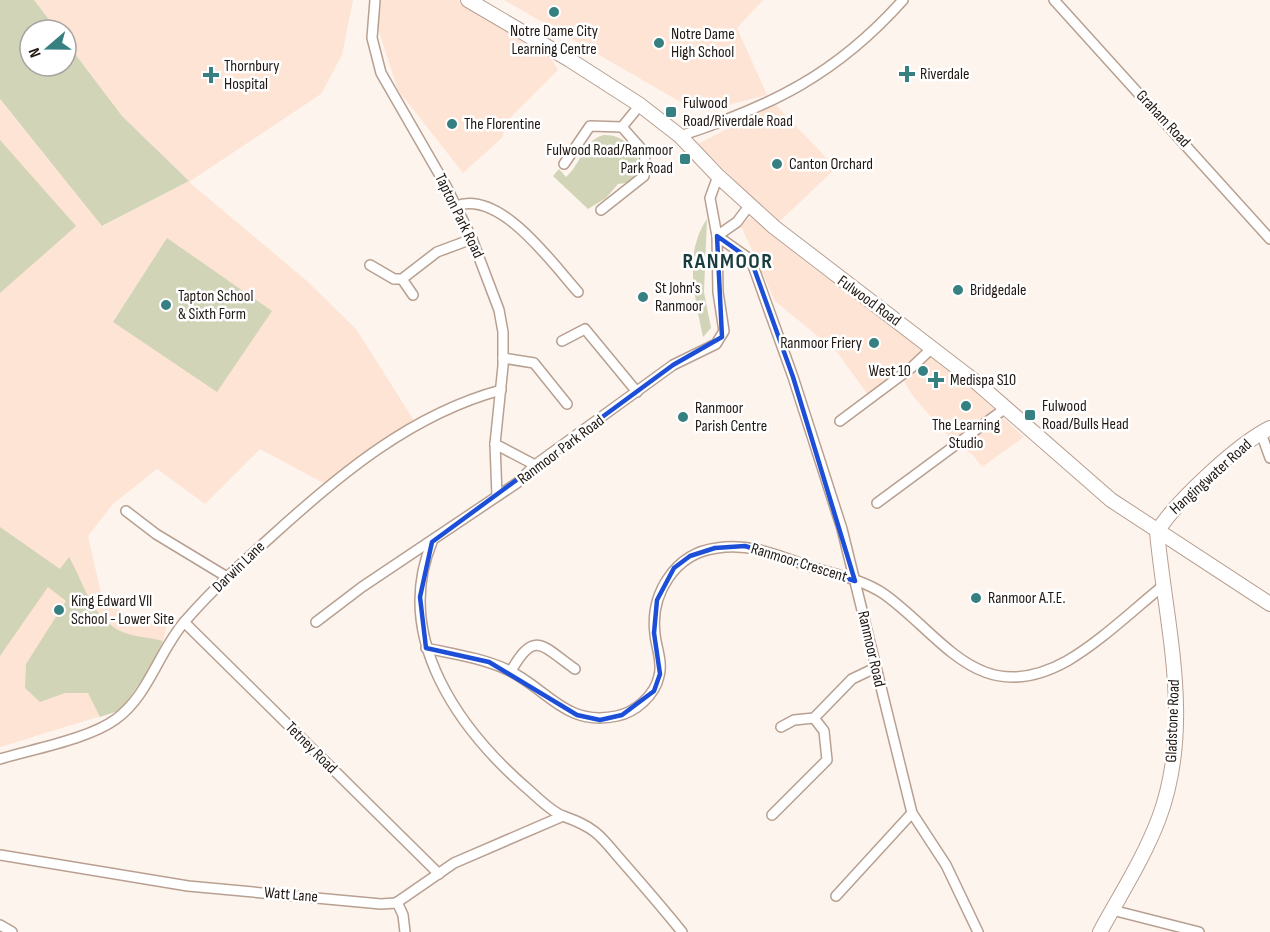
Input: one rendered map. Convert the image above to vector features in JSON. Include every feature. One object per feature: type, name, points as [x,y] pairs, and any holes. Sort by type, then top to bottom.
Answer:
[{"type":"street","name":"Tapton Park Road","points":[[375,0],[372,38],[381,73],[456,206],[472,239],[499,310],[503,332],[503,358],[495,444],[497,496]]},
{"type":"street","name":"Fulwood Road","points":[[468,0],[596,76],[640,105],[680,136],[749,206],[837,278],[1007,407],[1111,500],[1270,604]]},
{"type":"street","points":[[680,136],[753,111],[788,94],[856,46],[903,0]]},
{"type":"street","name":"Graham Road","points":[[1054,0],[1270,239]]},
{"type":"street","points":[[622,127],[640,105]]},
{"type":"street","points":[[564,164],[590,126],[622,127],[645,153],[644,176],[601,210]]},
{"type":"street","points":[[718,177],[710,198],[717,236],[737,222],[749,206]]},
{"type":"street","points":[[456,206],[465,202],[478,203],[517,224],[578,292]]},
{"type":"street","name":"Ranmoor Park Road","points":[[316,622],[362,587],[517,483],[535,465],[673,365],[716,344],[724,331],[718,292],[717,236]]},
{"type":"street","name":"Ranmoor Road","points":[[717,236],[751,260],[794,377],[842,529],[912,813],[946,865],[978,932]]},
{"type":"street","points":[[370,265],[394,279],[402,279],[437,252],[472,239]]},
{"type":"street","points":[[402,279],[413,295]]},
{"type":"street","points":[[562,341],[585,329],[637,392]]},
{"type":"street","points":[[840,421],[911,368],[932,348]]},
{"type":"street","points":[[503,358],[534,363],[567,404]]},
{"type":"street","name":"Darwin Lane","points":[[0,759],[95,731],[116,719],[131,705],[184,622],[227,577],[326,488],[372,453],[424,420],[474,397],[501,390]]},
{"type":"street","points":[[878,503],[1007,407]]},
{"type":"street","points":[[1266,430],[1270,458]]},
{"type":"street","name":"Hangingwater Road","points":[[1157,531],[1167,516],[1243,445],[1266,430]]},
{"type":"street","points":[[495,444],[535,465]]},
{"type":"street","points":[[126,512],[156,534],[227,577]]},
{"type":"street","name":"Gladstone Road","points":[[1100,932],[1159,818],[1174,758],[1177,708],[1175,664],[1157,531]]},
{"type":"street","points":[[432,542],[426,556],[420,597],[420,619],[426,648],[439,683],[465,721],[509,771],[562,816],[572,818],[595,832],[682,932]]},
{"type":"street","name":"Ranmoor Crescent","points":[[426,648],[489,662],[511,671],[548,700],[578,715],[600,720],[622,715],[639,706],[654,691],[660,674],[654,633],[657,600],[663,584],[674,568],[690,556],[715,548],[745,546],[768,550],[855,581],[883,594],[962,662],[988,672],[1015,676],[1032,674],[1067,661],[1164,585]]},
{"type":"street","name":"Tetney Road","points":[[184,622],[439,874]]},
{"type":"street","points":[[511,671],[523,650],[534,644],[540,645],[575,669]]},
{"type":"street","points":[[781,727],[794,720],[814,718],[852,679],[875,668]]},
{"type":"street","points":[[772,815],[827,760],[824,731],[814,718]]},
{"type":"street","points":[[836,896],[912,813]]},
{"type":"street","points":[[405,932],[397,902],[454,863],[562,816]]},
{"type":"street","name":"Watt Lane","points":[[0,855],[188,886],[381,904],[397,902]]},
{"type":"street","points":[[1112,910],[1199,932]]},
{"type":"street","points":[[0,925],[12,932]]},
{"type":"highlighted area","points":[[717,236],[751,260],[793,377],[855,581],[745,546],[715,548],[690,556],[674,568],[657,600],[654,633],[660,674],[654,691],[622,715],[600,720],[577,715],[489,662],[426,648],[420,597],[432,542],[673,365],[722,337]]},
{"type":"shaded area","name":"Tapton School & Sixth Form","points":[[34,0],[353,0],[342,55],[321,94],[189,182],[307,281],[356,329],[415,422],[327,485],[260,449],[205,504],[157,469],[113,504],[88,536],[102,598],[135,621],[167,625],[163,641],[152,665],[121,710],[0,747],[0,100],[103,226],[189,181],[122,116],[78,58],[78,18],[48,18]]},
{"type":"shaded area","points":[[381,0],[458,0],[546,49],[558,70],[505,123],[503,137],[463,173],[398,90],[378,29]]},
{"type":"shaded area","name":"Notre Dame High School","points":[[504,0],[763,0],[737,28],[767,95],[720,107],[689,107]]},
{"type":"shaded area","points":[[775,104],[836,168],[778,223],[698,144]]},
{"type":"shaded area","points":[[750,217],[813,268],[925,345],[1024,437],[982,467],[973,455],[953,442],[912,395],[903,379],[871,399],[837,352],[775,301],[741,226]]},
{"type":"green space","points":[[0,0],[34,0],[48,18],[18,18],[18,78],[78,78],[78,58],[122,116],[189,181],[102,226],[0,99]]},
{"type":"green space","points":[[603,135],[619,138],[630,146],[638,159],[640,175],[633,182],[618,184],[606,198],[588,209],[553,176],[559,169],[566,177],[576,166],[586,148],[596,138]]},
{"type":"green space","points":[[0,140],[76,226],[0,293]]},
{"type":"green space","points":[[707,219],[704,292],[711,328],[703,337],[694,292],[693,261],[695,247]]},
{"type":"green space","points":[[167,238],[272,311],[217,392],[113,322]]},
{"type":"green space","points":[[0,527],[60,569],[69,557],[94,607],[108,623],[118,630],[163,641],[152,665],[121,710],[100,717],[88,693],[65,693],[40,702],[25,688],[26,664],[66,601],[48,587],[0,656]]},
{"type":"place","name":"Notre Dame City Learning Centre","points":[[554,12]]},
{"type":"place","name":"Notre Dame High School","points":[[659,43]]},
{"type":"place","name":"Riverdale","points":[[907,74]]},
{"type":"place","name":"Thornbury Hospital","points":[[211,75]]},
{"type":"place","name":"Fulwood Road/Riverdale Road","points":[[671,112]]},
{"type":"place","name":"The Florentine","points":[[452,124]]},
{"type":"place","name":"Fulwood Road/Ranmoor Park Road","points":[[685,159]]},
{"type":"place","name":"Canton Orchard","points":[[777,164]]},
{"type":"place","name":"Bridgedale","points":[[958,290]]},
{"type":"place","name":"St John's Ranmoor","points":[[643,297]]},
{"type":"place","name":"Tapton School & Sixth Form","points":[[166,305]]},
{"type":"place","name":"Ranmoor Friery","points":[[874,343]]},
{"type":"place","name":"West 10","points":[[923,371]]},
{"type":"place","name":"Medispa S10","points":[[936,380]]},
{"type":"place","name":"The Learning Studio","points":[[966,406]]},
{"type":"place","name":"Fulwood Road/Bulls Head","points":[[1030,415]]},
{"type":"place","name":"Ranmoor Parish Centre","points":[[683,417]]},
{"type":"place","name":"Ranmoor A.T.E.","points":[[976,598]]},
{"type":"place","name":"King Edward VII School - Lower Site","points":[[59,610]]},
{"type":"district","name":"RANMOOR","points":[[728,261]]}]
